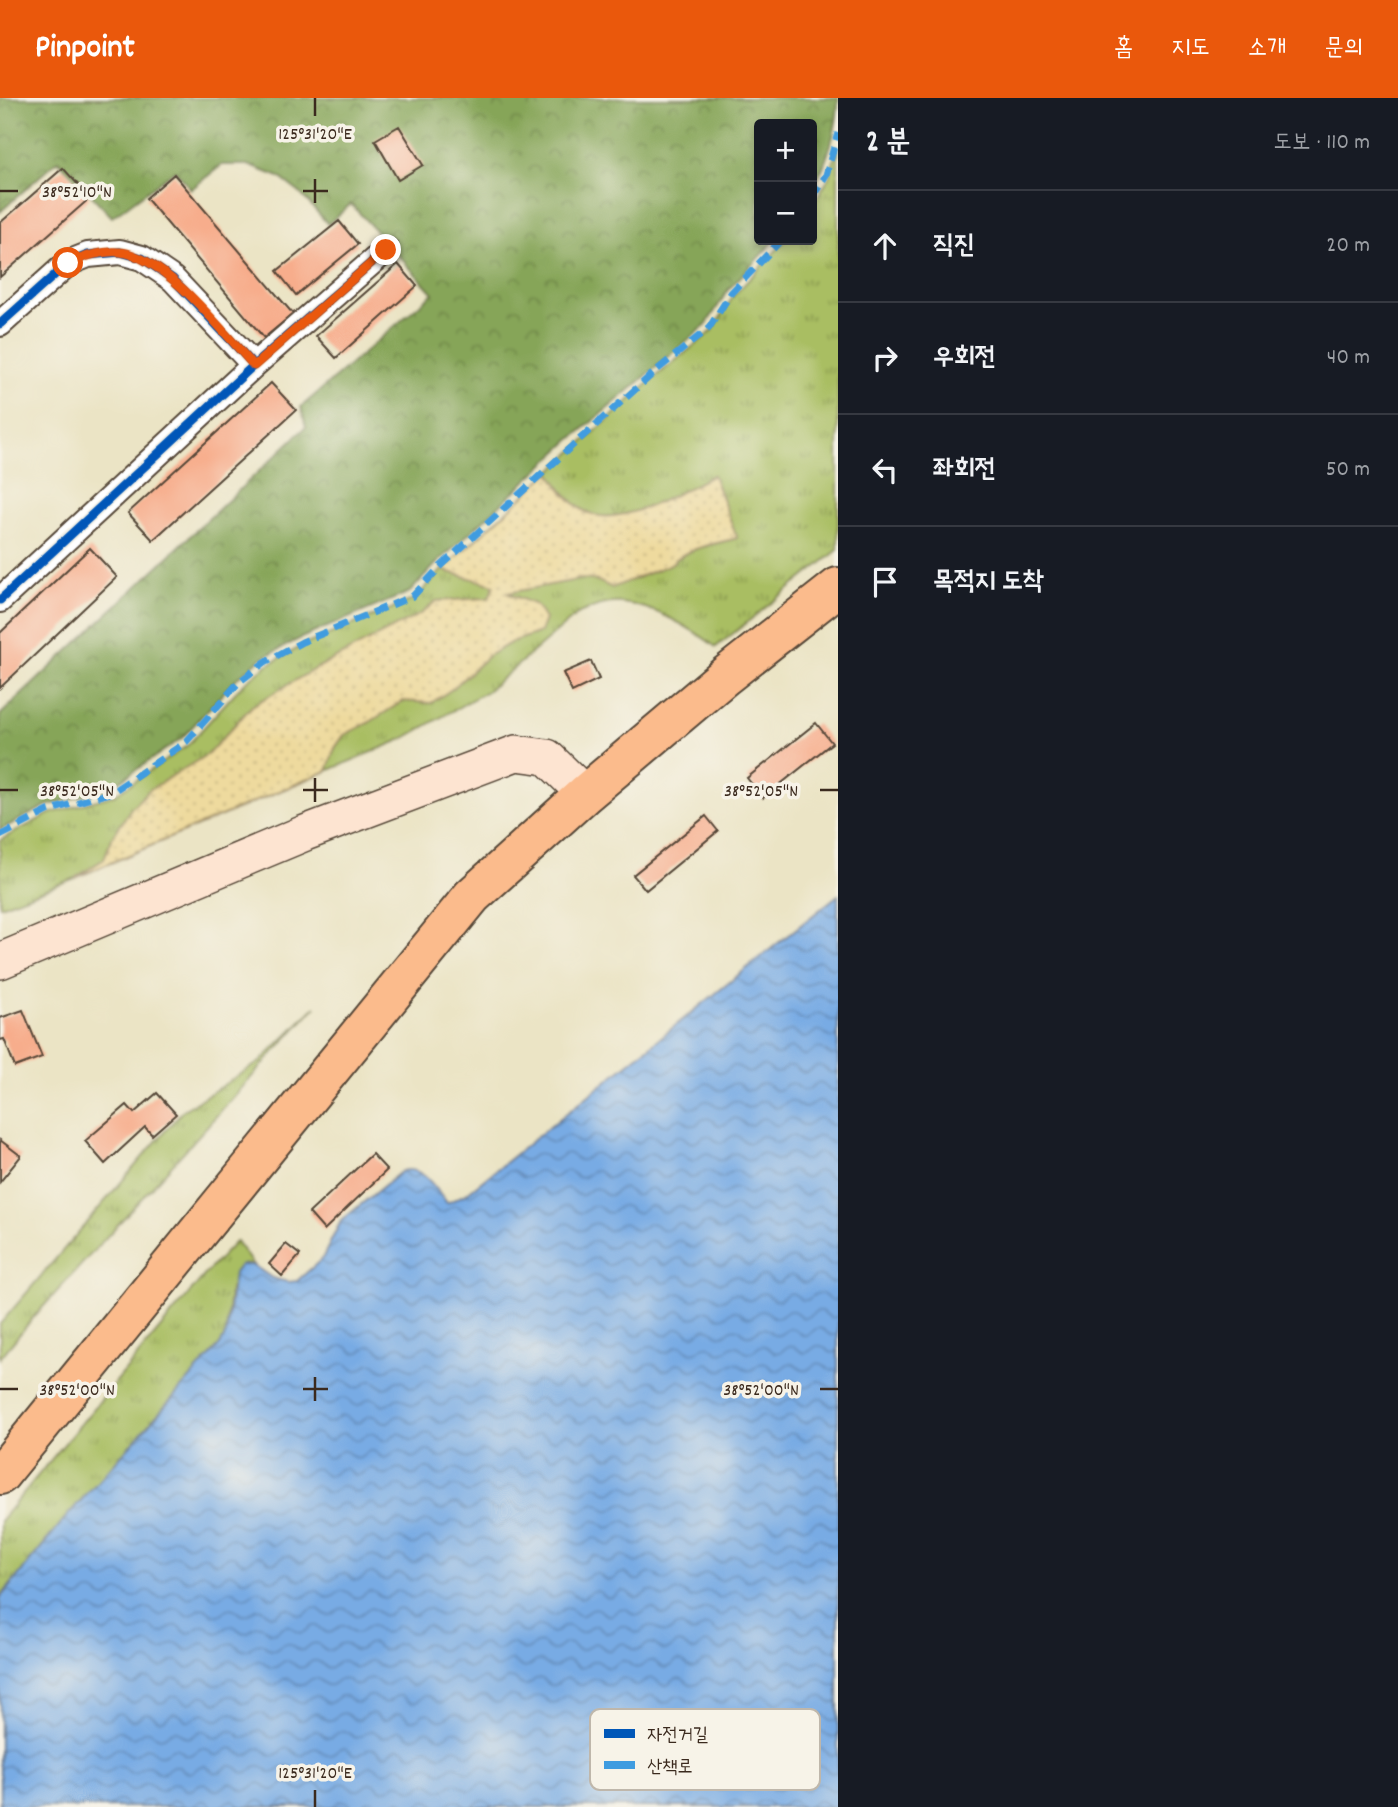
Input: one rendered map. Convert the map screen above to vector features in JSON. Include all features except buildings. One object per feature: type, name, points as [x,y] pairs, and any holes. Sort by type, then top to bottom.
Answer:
[{"type":"highway","points":[[0,1475],[472,896],[585,794],[724,676],[838,587]]},
{"type":"main road","points":[[0,961],[305,833],[516,753],[547,757],[585,794]]},
{"type":"street","points":[[0,600],[254,366],[386,250]]},
{"type":"street","points":[[0,324],[68,263],[88,255],[120,252],[142,258],[173,279],[254,366]]},
{"type":"green space","points":[[0,98],[838,98],[831,146],[817,180],[817,119],[754,119],[754,245],[770,245],[728,290],[706,325],[568,442],[436,564],[410,592],[301,638],[262,658],[236,679],[182,738],[110,788],[46,806],[0,830],[0,715],[306,427],[301,407],[433,293],[351,204],[328,224],[300,193],[279,177],[248,165],[222,165],[191,189],[175,170],[112,217],[58,160],[0,212]]},
{"type":"green space","points":[[838,147],[838,550],[716,647],[672,619],[647,608],[611,603],[579,613],[487,691],[403,739],[327,771],[335,748],[344,735],[403,701],[431,703],[452,689],[488,656],[512,642],[540,632],[536,605],[505,593],[582,579],[630,581],[671,564],[693,550],[737,538],[713,475],[654,505],[620,515],[604,516],[591,514],[579,507],[562,490],[550,472],[660,373],[712,331],[734,295],[781,245],[817,245],[817,197],[829,177]]},
{"type":"green space","points":[[442,570],[495,585],[489,598],[436,601],[423,613],[313,670],[252,706],[208,754],[180,773],[112,838],[104,859],[75,878],[0,906],[0,840],[49,814],[114,795],[188,745],[242,685],[267,665],[304,645],[415,599]]},
{"type":"green space","points":[[316,1006],[33,1318],[0,1358],[0,1324],[182,1111],[260,1062]]},
{"type":"green space","points":[[236,1241],[253,1265],[246,1264],[230,1289],[226,1334],[220,1345],[67,1516],[0,1598],[0,1521]]},
{"type":"sand","points":[[550,472],[562,490],[579,507],[591,514],[605,516],[620,515],[654,505],[713,475],[737,538],[693,550],[671,564],[612,588],[598,581],[582,579],[507,593],[536,605],[545,619],[540,632],[512,642],[488,656],[452,689],[431,703],[403,701],[344,735],[335,748],[327,771],[75,878],[104,859],[112,838],[131,808],[149,790],[208,754],[252,706],[313,670],[422,613],[436,601],[489,598],[494,585],[442,570]]},
{"type":"water","points":[[838,895],[838,1807],[0,1807],[0,1598],[67,1516],[220,1345],[226,1334],[234,1273],[240,1265],[253,1265],[272,1278],[297,1281],[322,1259],[341,1221],[402,1171],[416,1171],[422,1175],[447,1203],[466,1194]]},
{"type":"marked path","points":[[817,190],[826,175],[838,133]]},
{"type":"marked path","points":[[0,836],[48,811],[112,792],[186,742],[239,682],[265,662],[302,642],[413,596],[439,568],[572,446],[657,370],[709,328],[731,293],[776,245]]},
{"type":"cycle path","points":[[0,600],[254,365],[386,250]]},
{"type":"cycle path","points":[[0,324],[68,263],[88,255],[120,252],[142,258],[173,279],[254,365]]},
{"type":"route","points":[[68,263],[88,255],[120,252],[142,258],[173,279],[254,366],[386,250]]}]
